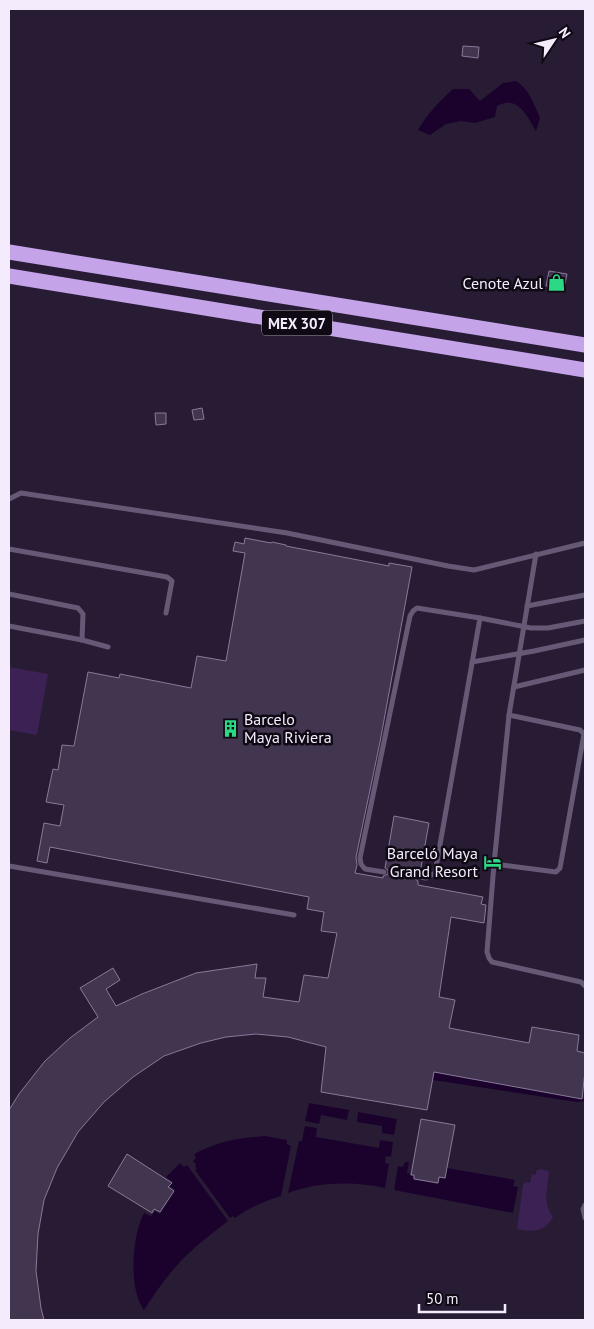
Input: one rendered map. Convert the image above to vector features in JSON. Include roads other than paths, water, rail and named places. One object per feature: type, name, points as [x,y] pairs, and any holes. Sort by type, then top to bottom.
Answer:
[{"type":"highway","name":"MEX 307","points":[[9,252],[585,345]]},
{"type":"highway","name":"MEX 307","points":[[9,276],[585,370]]},
{"type":"lane","points":[[9,499],[21,493],[277,532],[474,570],[585,543]]},
{"type":"lane","points":[[9,549],[170,578],[172,581],[166,613]]},
{"type":"lane","points":[[536,554],[509,715],[487,952],[492,962],[581,982],[585,986]]},
{"type":"lane","points":[[9,594],[78,608],[83,614],[82,640]]},
{"type":"lane","points":[[527,606],[585,594]]},
{"type":"lane","points":[[384,872],[365,869],[361,864],[360,858],[412,610],[417,608],[531,628],[548,628],[585,621]]},
{"type":"lane","points":[[419,877],[426,878],[435,873],[480,618]]},
{"type":"lane","points":[[9,626],[108,647]]},
{"type":"lane","points":[[472,662],[585,640]]},
{"type":"lane","points":[[514,687],[585,670]]},
{"type":"lane","points":[[494,864],[556,872],[560,868],[584,734],[580,730],[509,715]]},
{"type":"lane","points":[[9,866],[294,915]]},
{"type":"lane","points":[[585,1205],[583,1209],[585,1218]]},
{"type":"place","name":"Cenote Azul","points":[[557,283]]},
{"type":"place","name":"Barcelo Maya Riviera","points":[[230,728]]},
{"type":"place","name":"Barceló Maya Grand Resort","points":[[492,862]]}]
